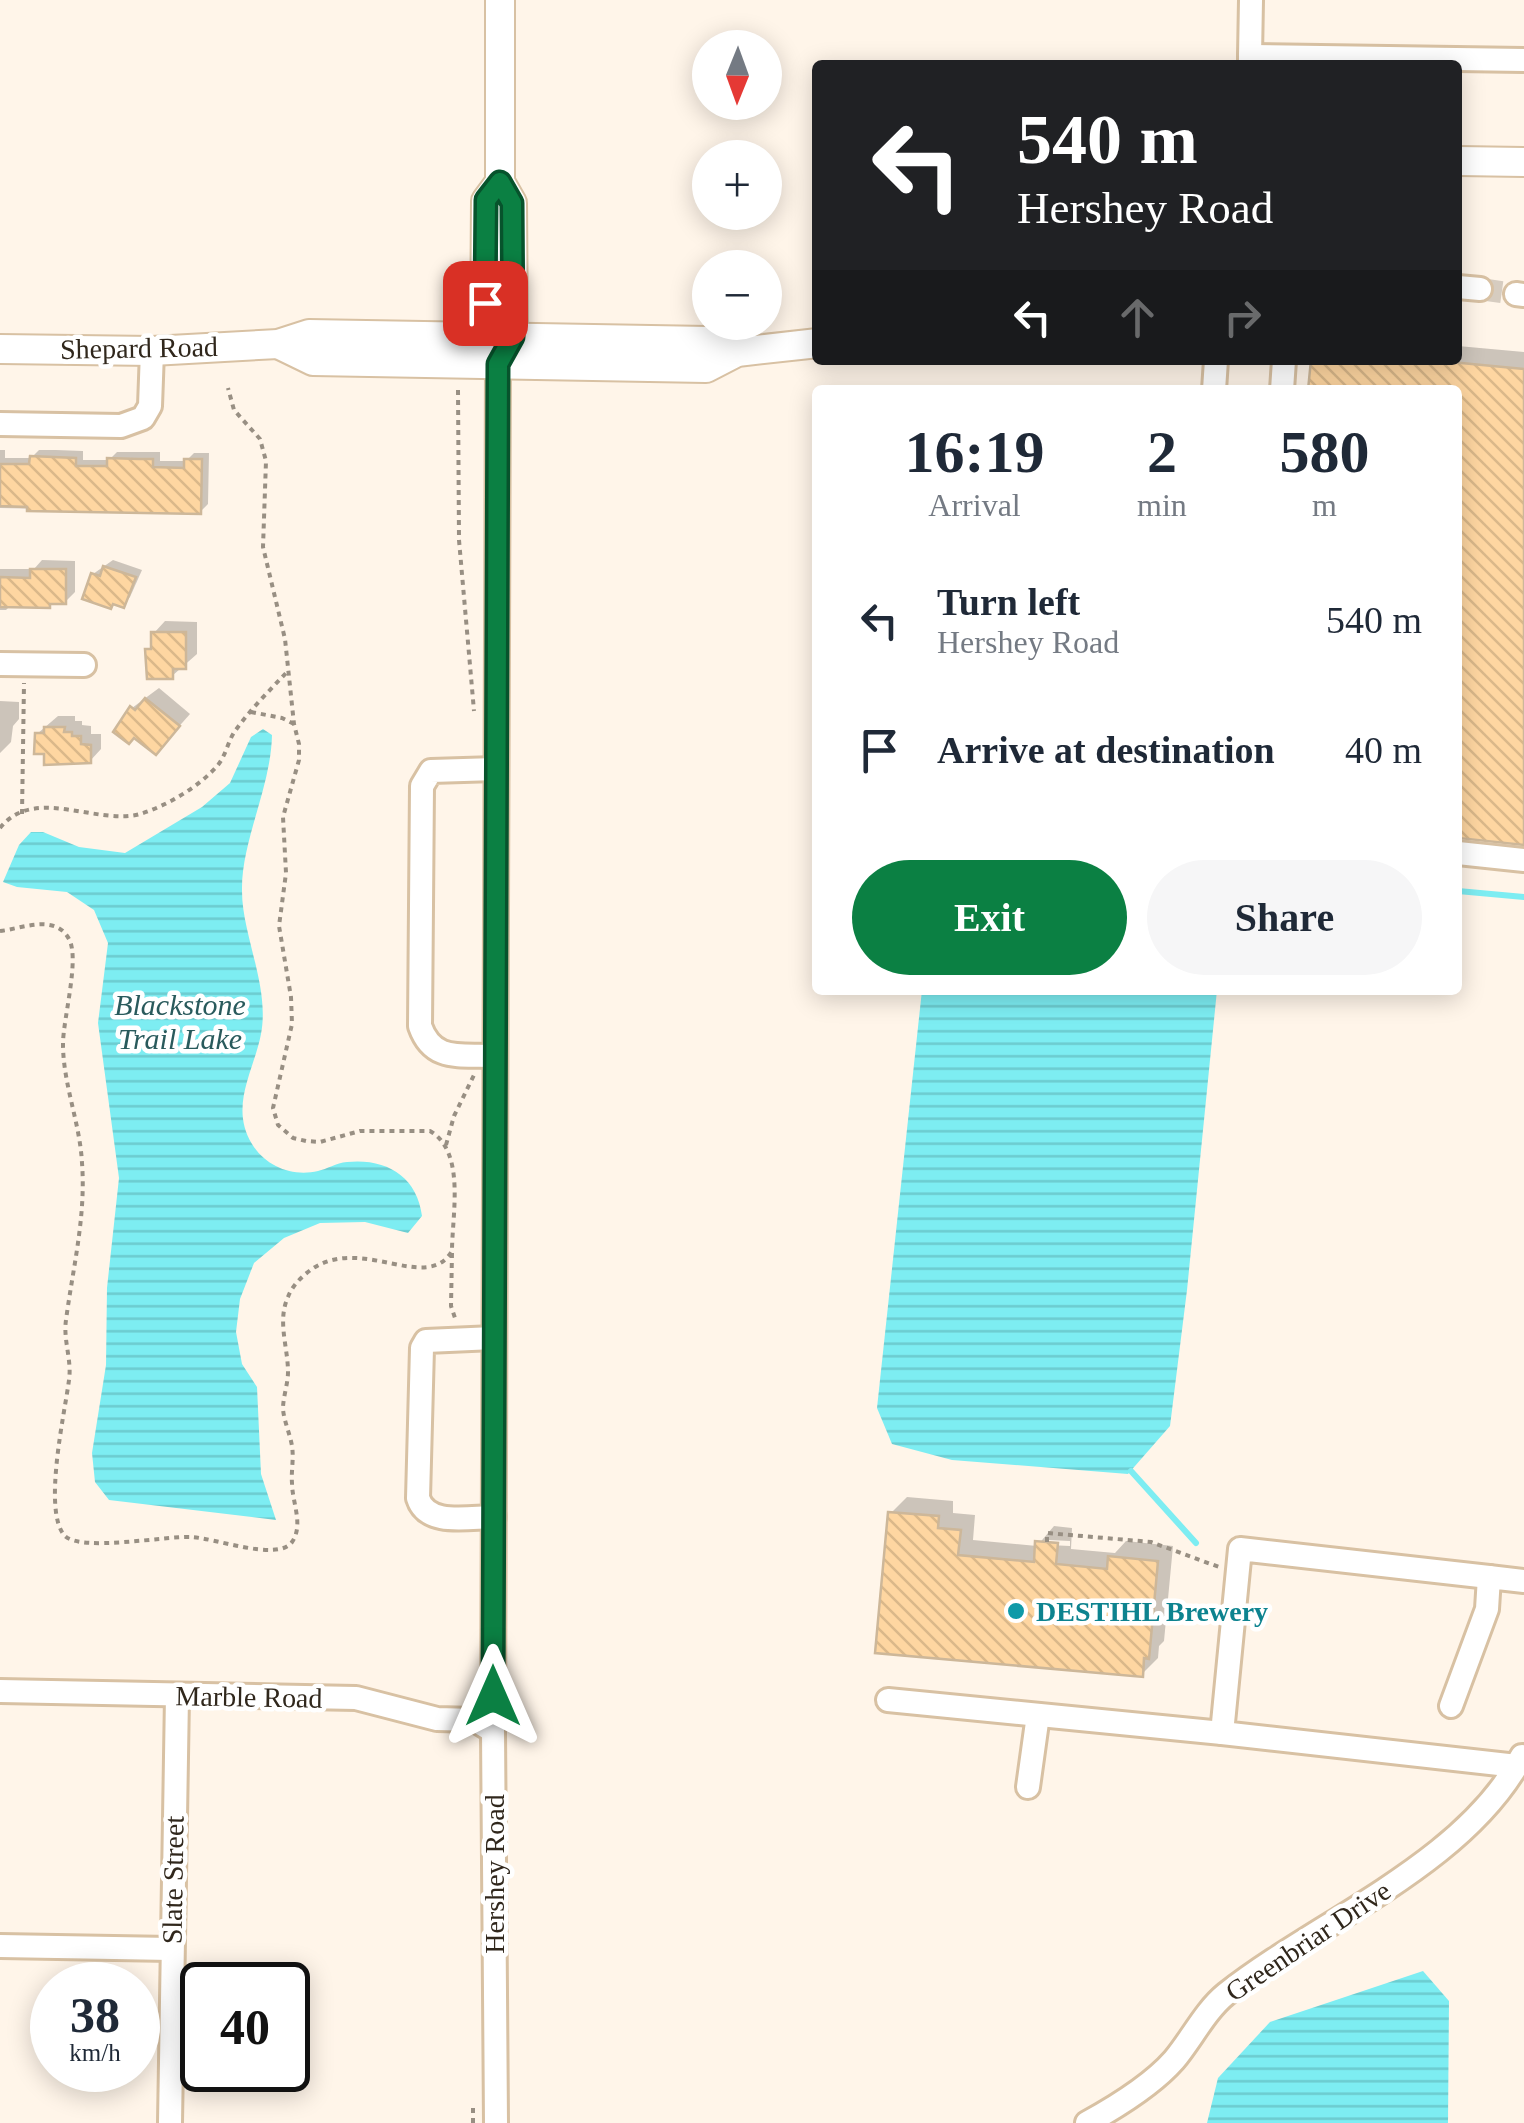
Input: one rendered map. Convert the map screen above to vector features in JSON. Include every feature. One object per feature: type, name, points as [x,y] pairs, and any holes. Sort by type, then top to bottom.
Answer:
[{"type":"main road","name":"Hershey Road","points":[[498,364],[512,203],[500,182],[500,0]]},
{"type":"main road","points":[[1462,161],[1524,162]]},
{"type":"main road","name":"Shepard Road","points":[[0,349],[152,351],[278,344],[308,334],[708,341],[737,352]]},
{"type":"main road","name":"Shepard Road","points":[[278,344],[313,361],[706,368],[737,352],[812,344]]},
{"type":"street","points":[[1250,60],[1251,0]]},
{"type":"street","points":[[1462,60],[1524,60]]},
{"type":"street","points":[[0,424],[121,426],[143,418],[150,406],[152,351]]},
{"type":"street","name":"Hershey Road","points":[[496,2123],[493,1731],[498,364]]},
{"type":"street","points":[[0,664],[84,665]]},
{"type":"street","points":[[495,1056],[438,1052],[426,1044],[420,1026],[422,786],[431,771],[496,769]]},
{"type":"street","points":[[1462,852],[1524,860]]},
{"type":"street","points":[[494,1338],[426,1340],[422,1348],[418,1498],[422,1510],[433,1517],[494,1518]]},
{"type":"street","points":[[1222,1734],[1240,1549],[1524,1581]]},
{"type":"street","points":[[1451,1706],[1486,1609],[1489,1578]]},
{"type":"street","name":"Marble Road","points":[[0,1691],[356,1698],[437,1719],[475,1720],[493,1731]]},
{"type":"street","name":"Slate Street","points":[[170,2123],[178,1696]]},
{"type":"street","points":[[888,1700],[1521,1759]]},
{"type":"street","points":[[1028,1787],[1038,1715]]},
{"type":"street","name":"Greenbriar Drive","points":[[1087,2123],[1109,2111],[1171,2063],[1221,1998],[1278,1956],[1416,1868],[1470,1826],[1521,1759]]},
{"type":"street","points":[[0,1946],[171,1949]]},
{"type":"path","points":[[0,931],[32,924],[54,926],[69,938],[72,955],[63,1053],[80,1140],[83,1196],[78,1256],[65,1324],[70,1376],[57,1445],[58,1520],[64,1535],[80,1545],[186,1537],[282,1551],[292,1542],[298,1516],[291,1481],[292,1447],[283,1412],[288,1373],[283,1315],[288,1296],[302,1276],[340,1257],[379,1259],[418,1270],[436,1266],[452,1251],[452,1168],[450,1152],[442,1138],[430,1131],[360,1132],[320,1142],[306,1141],[293,1138],[278,1125],[272,1108],[292,1024],[278,926],[286,873],[283,817],[300,760],[286,672],[285,639],[264,548],[266,461],[260,439],[234,410],[228,388]]},
{"type":"path","points":[[22,814],[24,664]]},
{"type":"path","points":[[0,828],[5,821],[22,814],[58,808],[120,817],[140,814],[181,794],[220,762],[235,732],[286,672]]},
{"type":"path","points":[[251,712],[294,724]]},
{"type":"path","points":[[1047,1542],[1047,1534],[1151,1542],[1238,1574]]},
{"type":"water","name":"Blackstone Trail Lake","points":[[263,729],[272,735],[270,755],[246,853],[242,891],[263,1016],[245,1089],[245,1130],[265,1159],[290,1171],[309,1173],[347,1162],[387,1167],[414,1190],[422,1216],[408,1233],[365,1222],[320,1223],[284,1238],[254,1263],[240,1299],[236,1332],[242,1364],[257,1387],[261,1474],[276,1520],[109,1500],[95,1482],[92,1453],[106,1365],[107,1288],[119,1178],[98,1023],[108,943],[94,910],[67,892],[3,882],[19,845],[31,832],[43,832],[79,847],[125,853],[202,807],[230,783],[251,737]]},
{"type":"water","points":[[921,995],[1216,995],[1170,1426],[1128,1474],[952,1460],[892,1444],[877,1408]]},
{"type":"water","points":[[1423,1971],[1449,2001],[1448,2123],[1207,2123],[1218,2078],[1270,2022]]},
{"type":"building","points":[[1462,363],[1524,369],[1524,845],[1462,838],[1462,385],[1308,385],[1310,365]]},
{"type":"building","points":[[30,456],[76,458],[76,466],[107,466],[107,458],[153,459],[153,467],[184,468],[184,459],[202,459],[201,514],[27,511],[27,507],[0,506],[0,464],[29,464]]},
{"type":"building","points":[[103,566],[136,577],[124,608],[113,604],[111,609],[82,599],[91,573],[100,576]]},
{"type":"building","points":[[30,569],[66,569],[66,604],[50,604],[50,608],[0,607],[0,577],[30,578]]},
{"type":"building","points":[[151,632],[186,632],[186,669],[173,669],[173,679],[147,679],[145,649],[151,649]]},
{"type":"building","points":[[145,698],[180,726],[156,755],[134,738],[129,744],[113,732],[130,706],[135,710]]},
{"type":"building","points":[[44,727],[65,727],[64,732],[81,736],[81,744],[91,745],[91,763],[44,765],[44,754],[34,754],[35,733],[44,733]]},
{"type":"building","name":"DESTIHL Brewery","points":[[888,1512],[939,1516],[938,1528],[961,1530],[958,1555],[1034,1562],[1035,1541],[1058,1543],[1056,1564],[1107,1569],[1108,1556],[1158,1561],[1149,1659],[1144,1658],[1143,1677],[875,1653]]},
{"type":"waterway","points":[[1462,891],[1524,897]]},
{"type":"waterway","points":[[1131,1471],[1196,1543]]},
{"type":"tunnel","points":[[1480,289],[1516,294]]},
{"type":"place","name":"DESTIHL Brewery","points":[[1016,1611]]},
{"type":"route","points":[[485,303],[486,200],[500,182],[512,203],[513,337],[498,364],[493,1696]]}]
